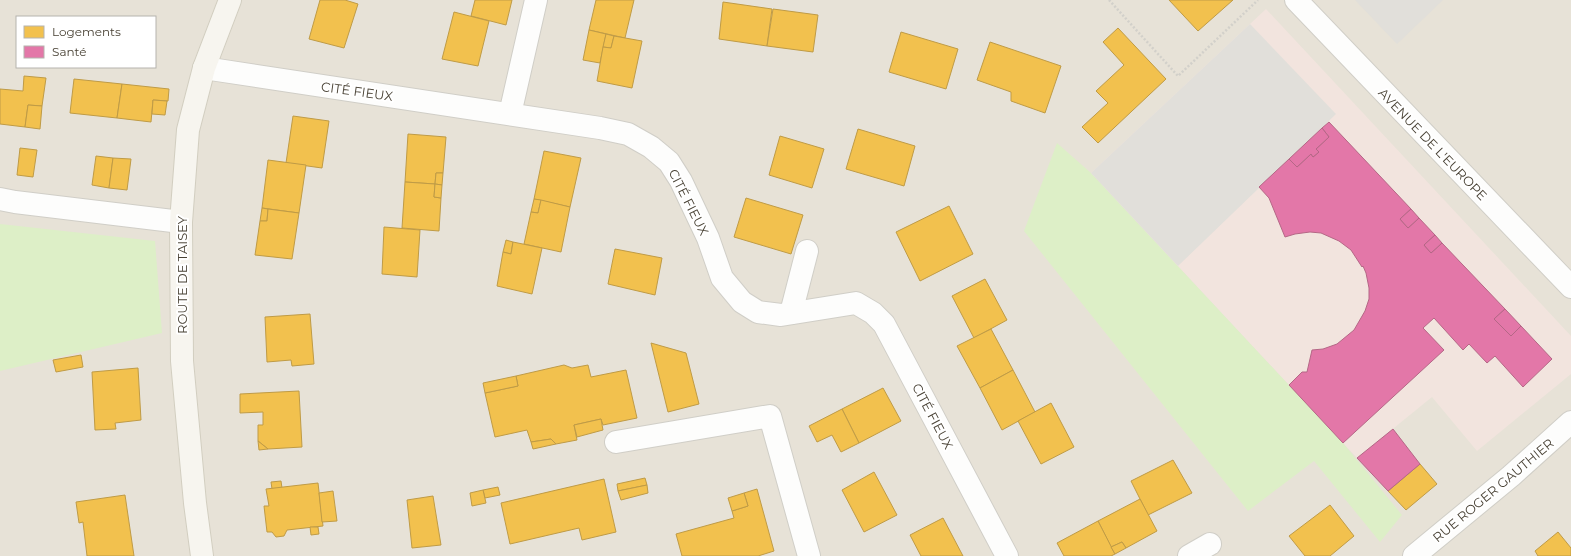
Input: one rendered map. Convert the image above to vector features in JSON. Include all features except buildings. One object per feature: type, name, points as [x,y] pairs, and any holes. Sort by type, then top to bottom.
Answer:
[{"type":"street","name":"ROUTE DE TAISEY","points":[[202,556],[195,503],[182,361],[182,222],[188,130],[204,68],[230,0]]},
{"type":"street","points":[[510,114],[536,0]]},
{"type":"street","name":"AVENUE DE L'EUROPE","points":[[1296,0],[1571,287]]},
{"type":"street","name":"CITÉ FIEUX","points":[[204,68],[600,128],[628,134],[651,147],[669,162],[681,181],[708,238],[722,278],[742,302],[758,312],[781,315],[856,303],[873,313],[884,324],[1007,556]]},
{"type":"street","points":[[0,199],[182,222]]},
{"type":"street","points":[[791,314],[807,251]]},
{"type":"street","points":[[616,442],[770,416],[809,556]]},
{"type":"street","name":"RUE ROGER GAUTHIER","points":[[1414,556],[1511,476],[1571,422]]},
{"type":"street","points":[[1189,556],[1210,544]]},
{"type":"path","points":[[1109,0],[1178,76],[1258,0]]},
{"type":"shaded area","points":[[0,0],[1571,0],[1571,556],[0,556]]},
{"type":"shaded area","points":[[1355,0],[1443,0],[1397,44]]},
{"type":"shaded area","points":[[1266,9],[1571,336],[1571,374],[1477,451],[1432,397],[1357,458],[1091,173]]},
{"type":"shaded area","points":[[1250,24],[1336,114],[1178,266],[1091,173]]},
{"type":"green space","points":[[1057,143],[1091,173],[1343,443],[1402,515],[1380,542],[1314,461],[1248,511],[1024,231]]},
{"type":"green space","points":[[0,224],[155,241],[162,333],[0,371]]}]
